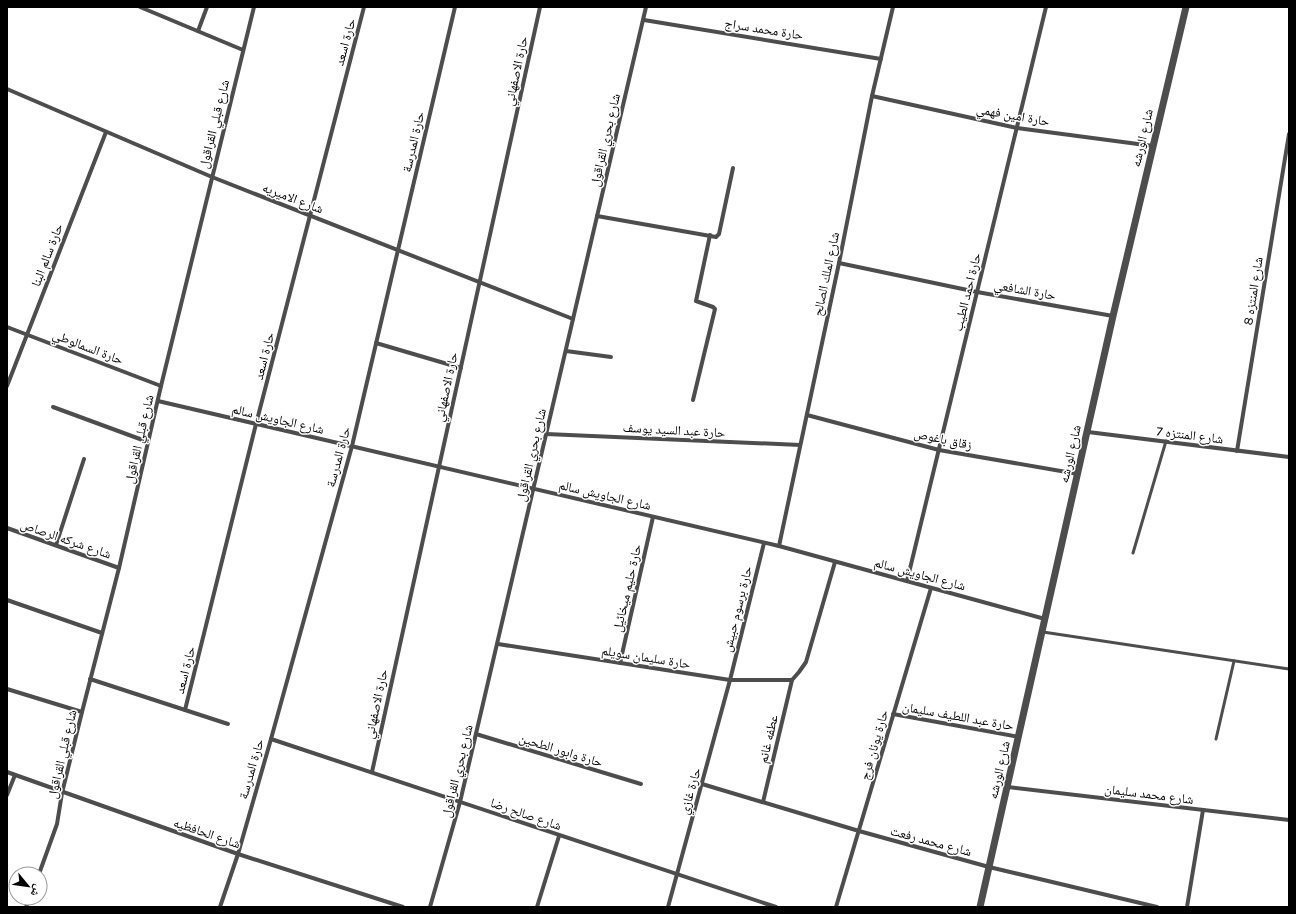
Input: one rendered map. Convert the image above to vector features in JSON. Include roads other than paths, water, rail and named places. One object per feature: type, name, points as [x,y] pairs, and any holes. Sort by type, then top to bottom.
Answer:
[{"type":"street","points":[[140,7],[243,50]]},
{"type":"street","points":[[198,31],[207,7]]},
{"type":"street","name":"شارع قبلي القراقول","points":[[42,866],[57,824],[62,793],[119,568],[161,386],[254,7]]},
{"type":"street","name":"حارة اسعد","points":[[185,710],[256,424],[364,7]]},
{"type":"street","name":"حارة المدرسة","points":[[220,907],[238,854],[271,739],[352,446],[455,7]]},
{"type":"street","name":"حارة الاصفهاني","points":[[372,772],[540,7]]},
{"type":"street","name":"شارع بحري القراقول","points":[[430,907],[460,802],[498,644],[646,7]]},
{"type":"street","name":"شارع الملك الصالح","points":[[779,546],[839,263],[872,96],[893,7]]},
{"type":"street","name":"حارة احمد الطيب","points":[[907,581],[1046,7]]},
{"type":"street","name":"شارع الورشه","points":[[980,907],[1113,316],[1186,7]]},
{"type":"street","name":"حارة محمد سراج","points":[[644,20],[881,59]]},
{"type":"street","name":"شارع الاميريه","points":[[7,89],[212,177],[573,319]]},
{"type":"street","name":"حارة امين فهمي","points":[[872,96],[1017,128],[1153,146]]},
{"type":"street","name":"حارة سالم البنا","points":[[7,386],[106,132]]},
{"type":"street","name":"شارع المنتزه 8","points":[[1237,451],[1289,134]]},
{"type":"street","points":[[598,216],[716,236],[718,234],[733,168]]},
{"type":"street","points":[[693,400],[715,310],[714,307],[696,301],[710,235]]},
{"type":"street","name":"حارة الشافعي","points":[[839,263],[977,292],[1113,316]]},
{"type":"street","name":"حارة السمالوطي","points":[[7,327],[161,386]]},
{"type":"street","points":[[376,344],[461,368]]},
{"type":"street","points":[[566,351],[611,357]]},
{"type":"street","name":"شارع الجاويش سالم","points":[[158,401],[779,546],[1046,619]]},
{"type":"street","points":[[53,406],[148,442]]},
{"type":"street","name":"زقاق باغوص","points":[[806,415],[939,450],[1078,474]]},
{"type":"street","name":"شارع المنتزه 7","points":[[1088,432],[1289,457]]},
{"type":"street","name":"حارة عبد السيد يوسف","points":[[546,434],[800,445]]},
{"type":"street","points":[[56,545],[84,459]]},
{"type":"street","name":"حارة حليم ميخائيل","points":[[620,663],[653,516]]},
{"type":"street","name":"شارع شركه الرصاص","points":[[7,528],[119,568]]},
{"type":"street","name":"حارة برسوم حبيش","points":[[730,680],[764,543]]},
{"type":"street","points":[[792,680],[800,672],[806,662],[835,562]]},
{"type":"street","name":"حارة يونان فرج","points":[[836,907],[931,588]]},
{"type":"street","points":[[7,600],[102,633]]},
{"type":"street","name":"حارة سليمان سويلم","points":[[498,644],[730,680],[792,680]]},
{"type":"street","points":[[90,679],[228,724]]},
{"type":"street","name":"حارة غازي","points":[[668,907],[676,873],[730,680]]},
{"type":"street","name":"عطفه غانم","points":[[763,802],[792,680]]},
{"type":"street","points":[[7,689],[82,712]]},
{"type":"street","name":"حارة عبد اللطيف سليمان","points":[[893,714],[1019,737]]},
{"type":"street","name":"حارة وابور الطحين","points":[[476,734],[641,784]]},
{"type":"street","name":"شارع صالح رضا","points":[[271,739],[776,907]]},
{"type":"street","name":"شارع الحافظيه","points":[[7,772],[62,793],[238,854],[403,907]]},
{"type":"street","points":[[7,795],[15,775]]},
{"type":"street","name":"شارع محمد رفعت","points":[[702,784],[859,831],[989,867],[1157,907]]},
{"type":"street","name":"شارع محمد سليمان","points":[[1008,787],[1289,820]]},
{"type":"street","points":[[1187,907],[1204,810]]},
{"type":"street","points":[[537,907],[559,836]]},
{"type":"lane","points":[[1133,553],[1166,442]]},
{"type":"lane","points":[[1043,632],[1289,669]]},
{"type":"lane","points":[[1216,739],[1234,661]]}]
